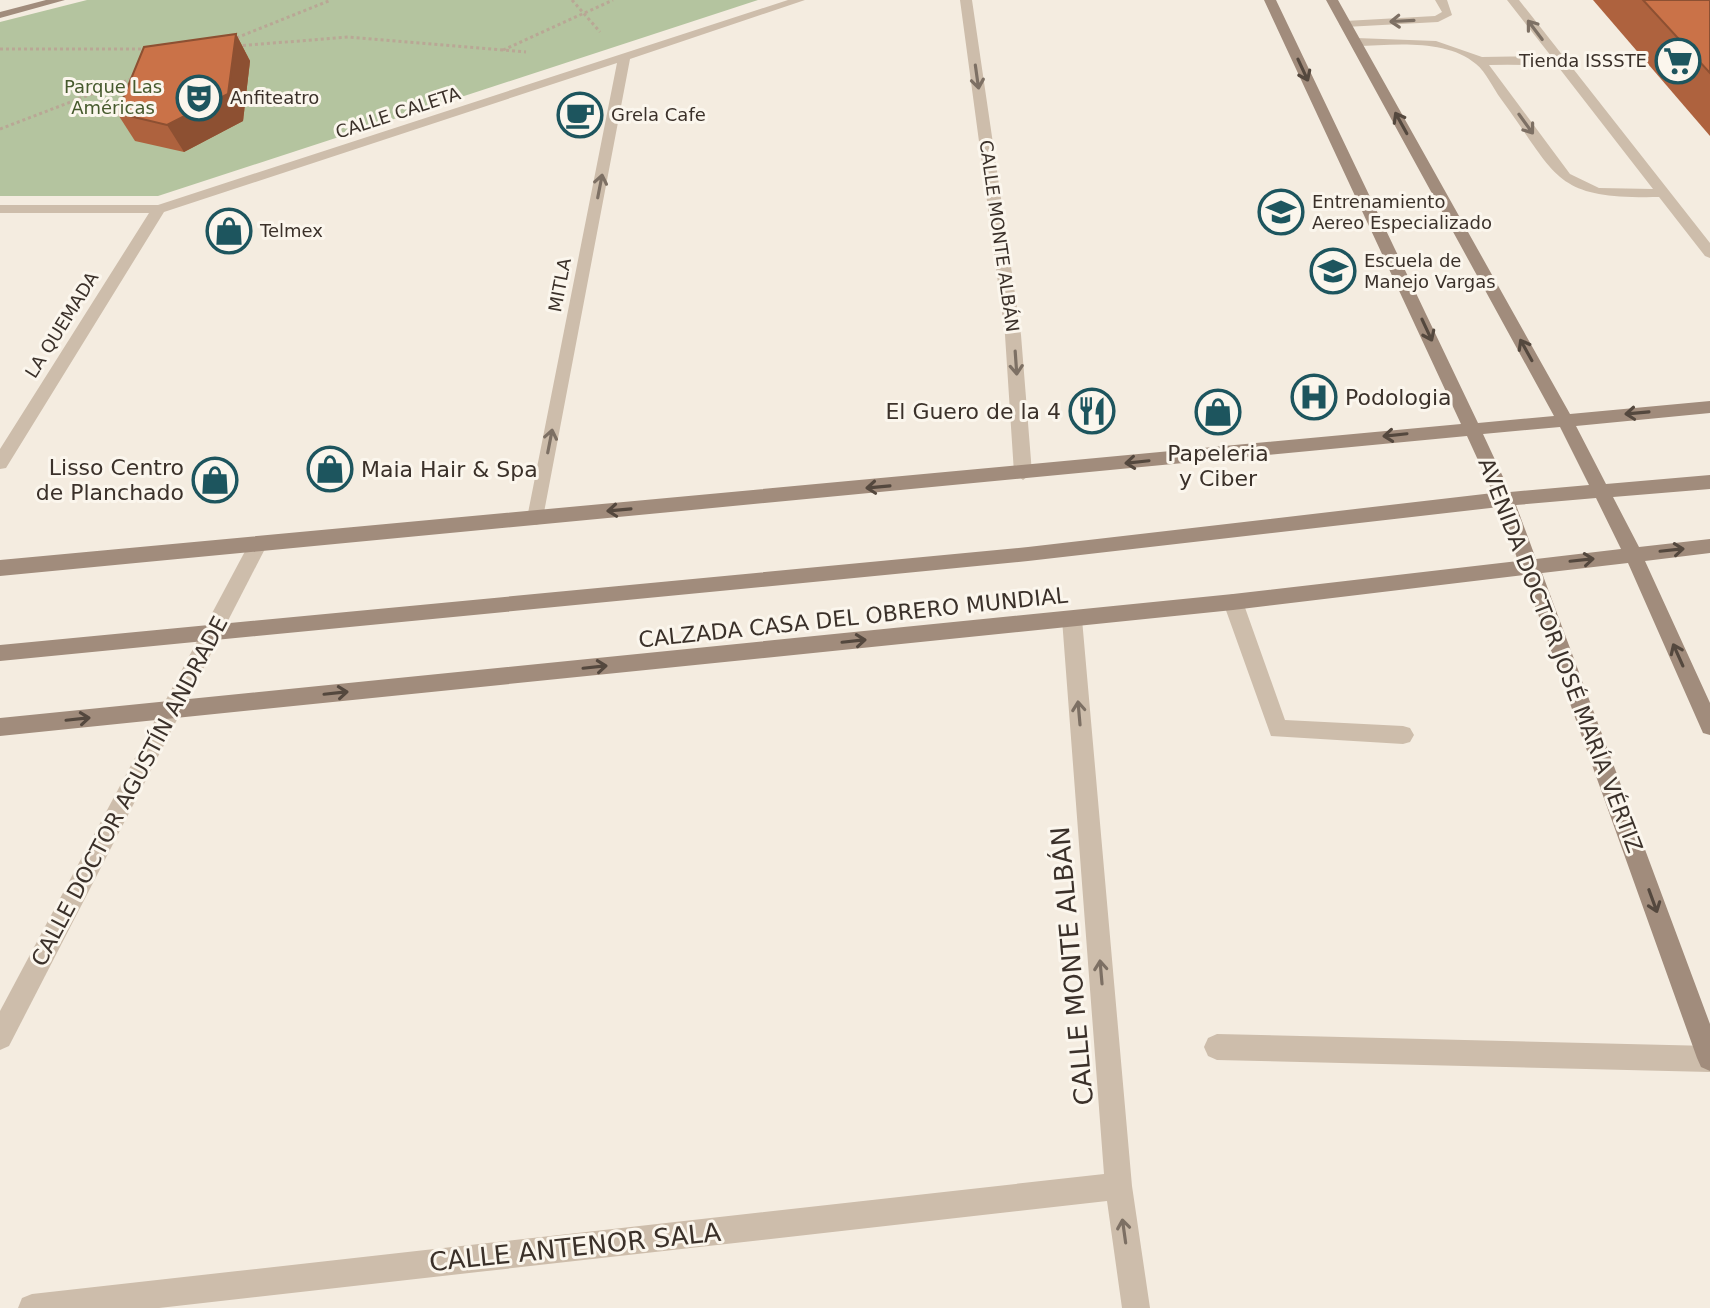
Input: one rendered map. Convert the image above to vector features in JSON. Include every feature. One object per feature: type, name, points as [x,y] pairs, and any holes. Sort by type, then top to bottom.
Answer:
[{"type":"main road","points":[[0,15],[59,0]]},
{"type":"main road","name":"AVENIDA DOCTOR JOSÉ MARÍA VÉRTIZ","points":[[1270,0],[1505,499],[1710,1058]]},
{"type":"main road","points":[[1332,0],[1564,419],[1633,554],[1710,726]]},
{"type":"main road","points":[[0,568],[1710,407]]},
{"type":"main road","name":"CALZADA CASA DEL OBRERO MUNDIAL","points":[[0,653],[1028,554],[1505,499],[1710,482]]},
{"type":"main road","name":"CALZADA CASA DEL OBRERO MUNDIAL","points":[[0,727],[1233,602],[1710,546]]},
{"type":"street","name":"CALLE CALETA","points":[[0,209],[159,209],[624,60],[799,0]]},
{"type":"street","name":"CALLE MONTE ALBÁN","points":[[966,0],[1013,335],[1023,473]]},
{"type":"street","points":[[1345,24],[1438,19],[1448,13],[1441,0]]},
{"type":"street","points":[[1513,0],[1710,253]]},
{"type":"street","points":[[1356,42],[1441,44],[1462,49],[1480,61],[1574,185],[1606,193],[1664,193]]},
{"type":"street","name":"MITLA","points":[[536,518],[624,60]]},
{"type":"street","points":[[1480,61],[1558,60]]},
{"type":"street","name":"LA QUEMADA","points":[[0,463],[159,209]]},
{"type":"street","name":"CALLE DOCTOR AGUSTÍN ANDRADE","points":[[0,1037],[258,545]]},
{"type":"street","points":[[1233,602],[1278,729],[1403,735]]},
{"type":"street","name":"CALLE MONTE ALBÁN","points":[[1072,619],[1118,1186],[1136,1308]]},
{"type":"street","points":[[1217,1047],[1710,1058]]},
{"type":"street","name":"CALLE ANTENOR SALA","points":[[32,1308],[1118,1186]]},
{"type":"path","points":[[331,0],[225,45],[348,37],[532,53]]},
{"type":"path","points":[[502,51],[613,0]]},
{"type":"path","points":[[0,49],[154,48]]},
{"type":"path","points":[[0,129],[141,75]]},
{"type":"green space","name":"Parque Las Américas","points":[[87,0],[758,0],[158,196],[0,196],[0,22]]},
{"type":"building","points":[[1643,0],[1710,0],[1710,73]]},
{"type":"building","points":[[236,34],[228,94],[167,125],[117,113],[144,47]]},
{"type":"place","name":"Tienda ISSSTE","points":[[1678,61]]},
{"type":"place","name":"Anfiteatro","points":[[199,98]]},
{"type":"place","name":"Grela Cafe","points":[[580,115]]},
{"type":"place","name":"Entrenamiento Aereo Especializado","points":[[1281,212]]},
{"type":"place","name":"Telmex","points":[[229,231]]},
{"type":"place","name":"Escuela de Manejo Vargas","points":[[1333,271]]},
{"type":"place","name":"Podologia","points":[[1314,397]]},
{"type":"place","name":"El Guero de la 4","points":[[1092,411]]},
{"type":"place","name":"Papeleria y Ciber","points":[[1218,412]]},
{"type":"place","name":"Maia Hair & Spa","points":[[330,469]]},
{"type":"place","name":"Lisso Centro de Planchado","points":[[215,480]]}]
